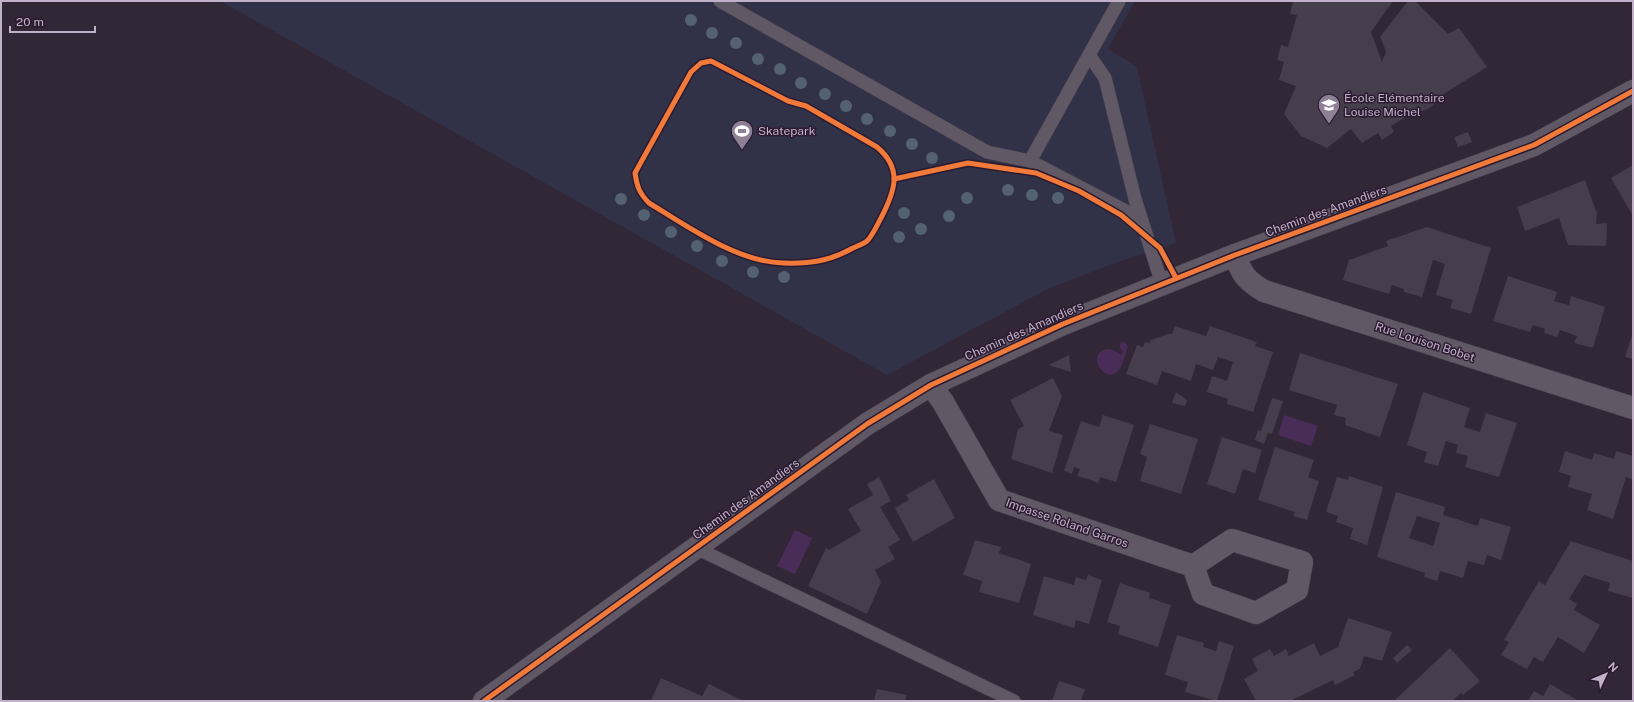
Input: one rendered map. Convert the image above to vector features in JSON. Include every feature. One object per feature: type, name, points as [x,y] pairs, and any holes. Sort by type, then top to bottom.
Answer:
[{"type":"street","name":"Chemin des Amandiers","points":[[492,699],[867,424],[931,385],[1063,324],[1162,284],[1235,255],[1534,145],[1633,91]]},
{"type":"street","name":"Rue Louison Bobet","points":[[1235,255],[1241,273],[1251,283],[1264,291],[1633,408]]},
{"type":"street","name":"Impasse Roland Garros","points":[[931,385],[943,402],[999,500],[1193,566]]},
{"type":"street","points":[[1232,540],[1302,562],[1297,590],[1256,613],[1203,594],[1193,566],[1232,540]]},
{"type":"lane","points":[[720,1],[986,152],[1030,161],[1141,219]]},
{"type":"lane","points":[[1030,161],[1119,1]]},
{"type":"lane","points":[[1089,54],[1104,78],[1141,219],[1162,284]]},
{"type":"lane","name":"Chemin des Amandiers","points":[[696,548],[1014,701]]},
{"type":"shaded area","points":[[220,1],[1135,1],[1108,49],[1137,67],[1176,243],[1115,263],[1048,289],[887,375]]},
{"type":"shaded area","points":[[1124,341],[1128,347],[1120,368],[1115,373],[1109,374],[1104,372],[1097,362],[1097,357],[1101,352],[1108,349],[1121,355],[1123,351],[1120,348],[1120,344]]},
{"type":"shaded area","points":[[1284,415],[1318,426],[1311,446],[1278,435]]},
{"type":"shaded area","points":[[795,530],[812,538],[795,574],[777,566]]},
{"type":"building","points":[[1293,1],[1393,1],[1371,32],[1382,62],[1386,52],[1380,37],[1408,1],[1415,1],[1448,34],[1459,28],[1487,67],[1434,100],[1436,103],[1428,109],[1421,111],[1419,109],[1391,126],[1394,132],[1382,140],[1378,133],[1362,143],[1351,129],[1327,148],[1301,136],[1284,114],[1296,86],[1279,80],[1284,62],[1277,60],[1281,45],[1288,47],[1297,15],[1290,14]]},
{"type":"building","points":[[1468,132],[1472,142],[1458,147],[1454,137]]},
{"type":"building","points":[[1633,165],[1633,216],[1611,178]]},
{"type":"building","points":[[1585,180],[1597,214],[1596,224],[1607,223],[1606,246],[1568,245],[1559,218],[1525,231],[1517,207]]},
{"type":"building","points":[[1427,227],[1491,248],[1471,314],[1450,308],[1453,300],[1436,295],[1445,264],[1433,260],[1422,297],[1404,292],[1404,289],[1392,285],[1389,294],[1343,280],[1349,260],[1388,246],[1386,241]]},
{"type":"building","points":[[1508,276],[1557,292],[1554,301],[1569,305],[1571,296],[1605,307],[1593,348],[1574,343],[1577,336],[1560,330],[1557,337],[1544,333],[1545,329],[1533,325],[1530,332],[1493,321]]},
{"type":"building","points":[[1175,326],[1206,336],[1210,326],[1257,342],[1255,346],[1273,352],[1253,412],[1227,404],[1228,399],[1207,392],[1212,376],[1227,381],[1233,362],[1218,357],[1213,370],[1196,364],[1191,381],[1162,371],[1157,385],[1126,374],[1137,345],[1143,347],[1145,342],[1150,343],[1151,340],[1172,334]]},
{"type":"building","points":[[1633,332],[1633,359],[1625,357]]},
{"type":"building","points":[[1300,353],[1398,384],[1380,437],[1345,425],[1346,418],[1334,415],[1337,405],[1289,390]]},
{"type":"building","points":[[1069,355],[1071,372],[1049,365]]},
{"type":"building","points":[[1053,378],[1062,396],[1049,431],[1063,435],[1052,473],[1011,459],[1018,429],[1024,426],[1010,400]]},
{"type":"building","points":[[1176,392],[1187,400],[1185,406],[1172,403]]},
{"type":"building","points":[[1423,392],[1470,408],[1464,427],[1480,432],[1486,413],[1517,423],[1499,477],[1465,467],[1468,456],[1456,453],[1458,445],[1446,441],[1438,466],[1424,462],[1427,452],[1407,445]]},
{"type":"building","points":[[1272,398],[1283,401],[1272,434],[1268,433],[1264,444],[1255,440],[1258,430],[1261,431]]},
{"type":"building","points":[[1103,415],[1134,425],[1116,482],[1100,477],[1098,483],[1077,476],[1080,469],[1074,467],[1072,474],[1064,471],[1081,421],[1099,427]]},
{"type":"building","points":[[1150,424],[1198,439],[1181,494],[1140,481],[1147,457],[1140,454]]},
{"type":"building","points":[[1222,437],[1262,450],[1255,473],[1243,469],[1235,494],[1207,484]]},
{"type":"building","points":[[1275,447],[1314,460],[1308,477],[1319,481],[1307,520],[1293,516],[1295,512],[1258,500]]},
{"type":"building","points":[[1565,451],[1592,460],[1594,453],[1614,459],[1616,451],[1633,456],[1633,480],[1626,477],[1613,519],[1587,510],[1592,494],[1568,487],[1571,476],[1559,472]]},
{"type":"building","points":[[1349,476],[1383,487],[1367,545],[1350,539],[1353,528],[1336,522],[1338,516],[1326,512],[1337,477],[1348,480]]},
{"type":"building","points":[[879,477],[891,501],[880,507],[900,540],[888,547],[895,559],[875,570],[881,582],[867,614],[808,586],[826,548],[829,550],[861,531],[848,509],[873,495],[867,484]]},
{"type":"building","points":[[934,479],[955,518],[913,542],[895,508],[909,500],[906,495]]},
{"type":"building","points":[[1396,492],[1445,507],[1443,515],[1478,526],[1480,518],[1511,527],[1501,560],[1487,555],[1484,565],[1468,561],[1463,578],[1440,571],[1437,581],[1424,577],[1425,573],[1377,557]],"holes":[[[1417,516],[1440,523],[1433,546],[1409,538]]]},
{"type":"building","points":[[975,540],[1001,547],[999,553],[1031,564],[1019,603],[979,592],[982,581],[963,575]]},
{"type":"building","points":[[1571,541],[1633,561],[1633,598],[1608,591],[1610,583],[1584,575],[1569,599],[1577,604],[1574,610],[1600,625],[1584,653],[1558,637],[1543,662],[1534,657],[1527,669],[1501,655],[1509,642],[1504,640],[1539,581],[1545,585]]},
{"type":"building","points":[[1088,575],[1102,580],[1089,624],[1076,620],[1074,628],[1033,615],[1044,576],[1074,585],[1076,577],[1086,580]]},
{"type":"building","points":[[1120,583],[1150,593],[1149,598],[1171,605],[1158,647],[1118,634],[1120,626],[1107,622]]},
{"type":"building","points":[[1348,618],[1392,632],[1382,661],[1364,656],[1360,669],[1353,672],[1355,675],[1335,685],[1333,680],[1290,701],[1256,701],[1244,679],[1258,671],[1252,659],[1270,649],[1274,656],[1286,649],[1289,656],[1314,643],[1320,656],[1338,647]]},
{"type":"building","points":[[1177,635],[1204,643],[1203,647],[1216,651],[1219,641],[1234,646],[1217,701],[1185,692],[1188,682],[1165,675]]},
{"type":"building","points":[[1407,645],[1412,650],[1397,663],[1393,658]]},
{"type":"building","points":[[1450,648],[1480,681],[1463,695],[1461,693],[1452,701],[1394,701]]},
{"type":"building","points":[[661,678],[702,696],[709,684],[743,701],[651,701]]},
{"type":"building","points":[[1059,681],[1085,689],[1081,701],[1052,701]]},
{"type":"building","points":[[1550,684],[1579,701],[1528,701],[1534,691],[1543,696]]},
{"type":"building","points":[[877,689],[907,695],[905,701],[874,701]]},
{"type":"cycle path","points":[[711,61],[788,101],[806,106],[877,147],[885,155],[891,164],[893,172],[893,189],[886,208],[873,233],[867,241],[836,256],[820,261],[793,263],[766,261],[730,250],[696,232],[649,203],[639,189],[635,173],[691,72],[701,63],[711,61]]},
{"type":"cycle path","points":[[484,701],[867,424],[931,385],[1063,324],[1235,255],[1534,145],[1633,91]]},
{"type":"cycle path","points":[[894,179],[968,163],[1036,173],[1079,191],[1121,215],[1160,248],[1176,278]]},
{"type":"place","name":"École Elémentaire Louise Michel","points":[[1329,124]]},
{"type":"place","name":"Skatepark","points":[[742,150]]}]
